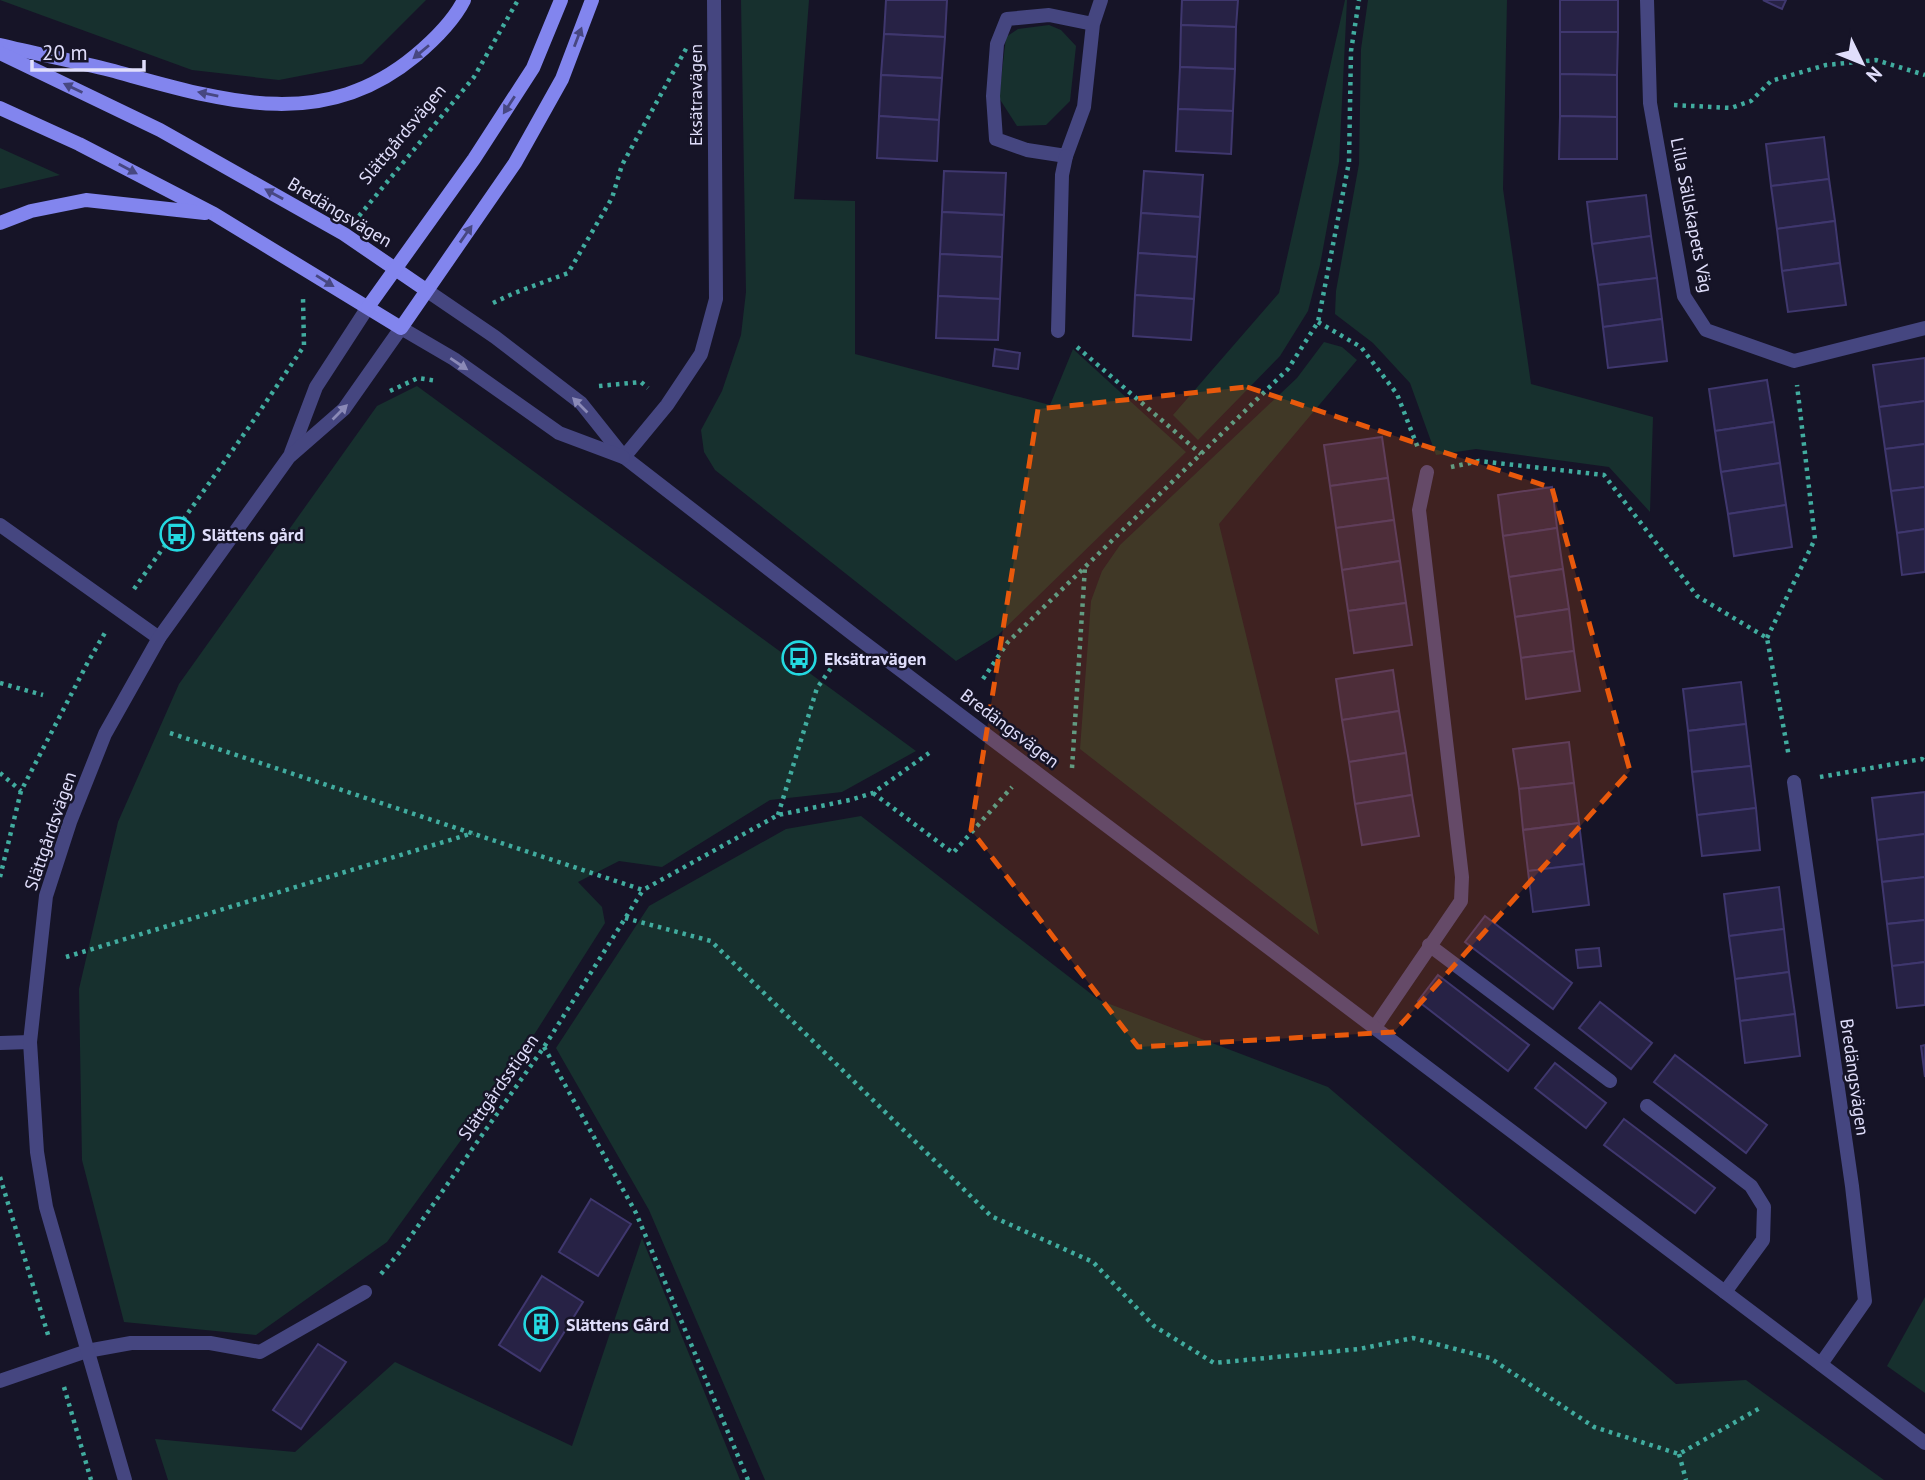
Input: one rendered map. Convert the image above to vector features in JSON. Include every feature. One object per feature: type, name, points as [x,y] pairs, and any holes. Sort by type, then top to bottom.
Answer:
[{"type":"main road","points":[[0,45],[169,87],[260,104],[296,105],[332,100],[369,87],[402,67],[436,39],[464,0]]},
{"type":"main road","points":[[368,307],[474,159],[533,68],[561,0]]},
{"type":"main road","points":[[401,328],[515,163],[562,79],[592,0]]},
{"type":"main road","name":"Bredängsvägen","points":[[0,53],[160,130],[344,234],[426,290]]},
{"type":"main road","name":"Bredängsvägen","points":[[0,108],[79,144],[214,214],[401,328]]},
{"type":"main road","points":[[0,223],[31,211],[86,200],[214,214]]},
{"type":"street","name":"Eksätravägen","points":[[624,457],[667,405],[701,354],[716,299],[714,0]]},
{"type":"street","points":[[1058,331],[1062,175],[1084,107],[1093,24],[1101,0]]},
{"type":"street","name":"Lilla Sällskapets Väg","points":[[1647,0],[1650,103],[1684,296],[1706,330],[1794,361]]},
{"type":"street","points":[[1066,156],[1027,150],[996,139],[993,96],[997,44],[1007,19],[1049,15],[1093,24]]},
{"type":"street","name":"Bredängsvägen","points":[[426,290],[495,337],[581,403],[624,457],[854,635],[1925,1443]]},
{"type":"street","name":"Slättgårdsvägen","points":[[289,457],[316,387],[368,307]]},
{"type":"street","name":"Bredängsvägen","points":[[401,328],[454,359],[559,433],[624,457]]},
{"type":"street","name":"Slättgårdsvägen","points":[[125,1480],[46,1207],[37,1152],[30,1042],[46,895],[69,822],[105,734],[159,638],[289,457],[344,410],[401,328]]},
{"type":"street","points":[[1794,361],[1925,328]]},
{"type":"street","points":[[1375,1027],[1461,901],[1462,877],[1419,510],[1427,472]]},
{"type":"street","points":[[0,525],[159,638]]},
{"type":"street","name":"Bredängsvägen","points":[[1794,782],[1852,1186],[1865,1301],[1821,1364]]},
{"type":"street","points":[[1429,945],[1610,1081]]},
{"type":"street","points":[[0,1043],[30,1042]]},
{"type":"street","points":[[1647,1106],[1751,1186],[1764,1207],[1763,1240],[1725,1292]]},
{"type":"street","points":[[0,1381],[87,1351],[131,1343],[210,1343],[260,1352],[365,1292]]},
{"type":"path","name":"Slättgårdsvägen","points":[[344,234],[474,77],[517,0]]},
{"type":"path","points":[[983,679],[1008,642],[1287,369],[1318,322],[1349,162],[1351,51],[1359,0]]},
{"type":"path","points":[[489,305],[568,273],[612,198],[622,165],[694,35]]},
{"type":"path","points":[[1650,103],[1731,108],[1751,101],[1771,81],[1826,65],[1864,61],[1876,60],[1925,75]]},
{"type":"path","name":"Slättgårdsvägen","points":[[0,877],[21,791],[88,662],[118,611],[303,346],[302,300],[319,277]]},
{"type":"path","points":[[1318,322],[1361,347],[1397,394],[1427,472],[1479,461],[1604,475],[1697,596],[1767,638]]},
{"type":"path","points":[[1058,331],[1201,454]]},
{"type":"path","points":[[1794,361],[1815,539],[1767,638],[1794,782],[1922,759],[1925,761]]},
{"type":"path","points":[[1070,797],[1085,566]]},
{"type":"path","points":[[778,815],[817,688],[854,635]]},
{"type":"path","points":[[0,683],[43,695]]},
{"type":"path","points":[[170,733],[643,890],[778,815],[873,793],[929,753]]},
{"type":"path","points":[[873,793],[953,853],[1030,768]]},
{"type":"path","points":[[0,773],[21,791]]},
{"type":"path","points":[[38,966],[474,832]]},
{"type":"path","name":"Slättgårdsstigen","points":[[365,1292],[399,1253],[544,1047],[643,890]]},
{"type":"path","points":[[625,918],[711,941],[990,1216],[1093,1262],[1154,1326],[1213,1363],[1359,1349],[1413,1338],[1490,1358],[1594,1427],[1679,1454],[1760,1409]]},
{"type":"path","points":[[544,1047],[636,1213],[748,1480]]},
{"type":"path","points":[[0,1177],[91,1480]]},
{"type":"path","points":[[1679,1454],[1686,1480]]},
{"type":"highlighted area","points":[[1247,387],[1552,488],[1630,771],[1394,1032],[1138,1047],[971,830],[1038,409]]},
{"type":"green space","points":[[0,0],[426,0],[362,64],[279,80],[192,70]]},
{"type":"green space","points":[[741,0],[809,0],[794,199],[855,201],[855,354],[1050,405],[1073,349],[1186,452],[998,635],[956,661],[715,470],[704,452],[701,430],[722,391],[741,335],[746,292]]},
{"type":"green space","points":[[1345,0],[1339,162],[1320,265],[1308,311],[1280,356],[1198,440],[1173,415],[1279,293]]},
{"type":"green space","points":[[1368,0],[1507,0],[1503,189],[1531,384],[1653,417],[1650,512],[1609,467],[1476,449],[1436,455],[1410,383],[1373,343],[1335,314],[1336,291],[1359,164],[1361,49]]},
{"type":"green space","points":[[1049,25],[1061,30],[1076,46],[1070,101],[1046,125],[1017,126],[999,98],[1006,37],[1018,29]]},
{"type":"green space","points":[[0,148],[60,175],[0,189]]},
{"type":"green space","points":[[1324,342],[1342,347],[1357,360],[1219,524],[1319,935],[1080,749],[1091,601],[1102,571],[1120,545],[1297,378]]},
{"type":"green space","name":"Slättens gård","points":[[417,386],[916,751],[842,792],[770,800],[662,867],[619,861],[578,882],[602,907],[605,923],[511,1071],[387,1242],[256,1335],[124,1322],[82,1160],[79,989],[118,822],[179,684],[377,406]]},
{"type":"green space","points":[[861,816],[1099,1000],[1328,1087],[1676,1384],[1746,1380],[1884,1480],[765,1480],[649,1210],[556,1048],[649,906],[786,829]]},
{"type":"green space","points":[[642,1238],[740,1480],[168,1480],[155,1439],[295,1452],[395,1362],[572,1446]]},
{"type":"green space","points":[[1925,1297],[1925,1393],[1887,1366]]},
{"type":"building","points":[[886,0],[947,0],[945,37],[884,34]]},
{"type":"building","points":[[1182,0],[1238,0],[1236,27],[1181,25]]},
{"type":"building","points":[[1560,0],[1618,0],[1618,32],[1560,32]]},
{"type":"building","points":[[1763,0],[1786,0],[1782,9]]},
{"type":"building","points":[[1181,25],[1236,27],[1235,69],[1180,67]]},
{"type":"building","points":[[1560,32],[1618,32],[1617,75],[1560,74]]},
{"type":"building","points":[[884,34],[945,37],[942,78],[881,75]]},
{"type":"building","points":[[1180,67],[1235,69],[1233,111],[1178,109]]},
{"type":"building","points":[[1560,74],[1617,75],[1617,117],[1560,116]]},
{"type":"building","points":[[881,75],[942,78],[939,120],[879,116]]},
{"type":"building","points":[[1178,109],[1233,111],[1231,154],[1176,151]]},
{"type":"building","points":[[879,116],[939,120],[937,161],[877,158]]},
{"type":"building","points":[[1560,116],[1617,117],[1617,159],[1559,159]]},
{"type":"building","points":[[1824,137],[1829,179],[1771,186],[1766,144]]},
{"type":"building","points":[[944,171],[1006,173],[1004,215],[942,212]]},
{"type":"building","points":[[1144,171],[1203,175],[1200,217],[1141,213]]},
{"type":"building","points":[[1829,179],[1835,221],[1777,229],[1771,186]]},
{"type":"building","points":[[1646,195],[1651,236],[1592,244],[1587,202]]},
{"type":"building","points":[[942,212],[1004,215],[1002,257],[940,254]]},
{"type":"building","points":[[1141,213],[1200,217],[1197,257],[1138,253]]},
{"type":"building","points":[[1835,221],[1840,263],[1782,271],[1777,229]]},
{"type":"building","points":[[1651,236],[1657,278],[1598,285],[1592,244]]},
{"type":"building","points":[[1138,253],[1197,257],[1194,299],[1135,295]]},
{"type":"building","points":[[940,254],[1002,257],[1000,299],[938,296]]},
{"type":"building","points":[[1840,263],[1846,305],[1788,312],[1782,271]]},
{"type":"building","points":[[1657,278],[1662,319],[1603,327],[1598,285]]},
{"type":"building","points":[[1135,295],[1194,299],[1191,340],[1133,336]]},
{"type":"building","points":[[938,296],[1000,299],[998,340],[936,338]]},
{"type":"building","points":[[1662,319],[1667,361],[1608,368],[1603,327]]},
{"type":"building","points":[[995,349],[1020,353],[1018,369],[993,366]]},
{"type":"building","points":[[1925,358],[1925,401],[1879,407],[1873,365]]},
{"type":"building","points":[[1767,380],[1774,422],[1715,431],[1709,389]]},
{"type":"building","points":[[1925,401],[1925,444],[1885,449],[1879,407]]},
{"type":"building","points":[[1774,422],[1780,463],[1721,472],[1715,431]]},
{"type":"building","points":[[1382,437],[1388,478],[1330,486],[1324,445]]},
{"type":"building","points":[[1925,444],[1925,487],[1891,491],[1885,449]]},
{"type":"building","points":[[1780,463],[1786,505],[1728,514],[1721,472]]},
{"type":"building","points":[[1388,478],[1394,520],[1336,528],[1330,486]]},
{"type":"building","points":[[1552,487],[1557,528],[1503,536],[1498,495]]},
{"type":"building","points":[[1925,487],[1925,529],[1897,533],[1891,491]]},
{"type":"building","points":[[1786,505],[1792,547],[1734,556],[1728,514]]},
{"type":"building","points":[[1394,520],[1400,561],[1342,570],[1336,528]]},
{"type":"building","points":[[1557,528],[1563,569],[1509,577],[1503,536]]},
{"type":"building","points":[[1925,529],[1925,572],[1902,575],[1897,533]]},
{"type":"building","points":[[1400,561],[1406,603],[1348,611],[1342,570]]},
{"type":"building","points":[[1563,569],[1569,609],[1515,617],[1509,577]]},
{"type":"building","points":[[1406,603],[1412,645],[1354,653],[1348,611]]},
{"type":"building","points":[[1569,609],[1574,651],[1521,658],[1515,617]]},
{"type":"building","points":[[1574,651],[1580,691],[1526,699],[1521,658]]},
{"type":"building","points":[[1393,670],[1399,711],[1342,720],[1336,679]]},
{"type":"building","points":[[1741,682],[1746,724],[1688,731],[1683,689]]},
{"type":"building","points":[[1399,711],[1406,753],[1349,762],[1342,720]]},
{"type":"building","points":[[1746,724],[1751,766],[1692,772],[1688,731]]},
{"type":"building","points":[[1569,742],[1574,783],[1519,789],[1513,749]]},
{"type":"building","points":[[1406,753],[1412,795],[1355,804],[1349,762]]},
{"type":"building","points":[[1751,766],[1756,808],[1697,815],[1692,772]]},
{"type":"building","points":[[1574,783],[1579,823],[1523,830],[1519,789]]},
{"type":"building","points":[[1925,792],[1925,834],[1877,840],[1872,798]]},
{"type":"building","points":[[1412,795],[1419,836],[1362,845],[1355,804]]},
{"type":"building","points":[[1756,808],[1760,850],[1702,856],[1697,815]]},
{"type":"building","points":[[1579,823],[1584,864],[1528,871],[1523,830]]},
{"type":"building","points":[[1925,834],[1925,877],[1882,882],[1877,840]]},
{"type":"building","points":[[1584,864],[1589,905],[1533,912],[1528,871]]},
{"type":"building","points":[[1925,877],[1925,920],[1887,924],[1882,882]]},
{"type":"building","points":[[1779,887],[1784,929],[1729,936],[1724,894]]},
{"type":"building","points":[[1485,916],[1572,983],[1553,1009],[1465,942]]},
{"type":"building","points":[[1925,920],[1925,962],[1892,966],[1887,924]]},
{"type":"building","points":[[1784,929],[1789,972],[1735,979],[1729,936]]},
{"type":"building","points":[[1599,948],[1601,966],[1578,968],[1576,950]]},
{"type":"building","points":[[1925,962],[1925,1005],[1897,1008],[1892,966]]},
{"type":"building","points":[[1789,972],[1795,1014],[1740,1021],[1735,979]]},
{"type":"building","points":[[1438,975],[1529,1045],[1508,1071],[1418,1001]]},
{"type":"building","points":[[1600,1002],[1652,1043],[1631,1069],[1579,1028]]},
{"type":"building","points":[[1795,1014],[1800,1056],[1745,1063],[1740,1021]]},
{"type":"building","points":[[1925,1045],[1925,1077],[1921,1046]]},
{"type":"building","points":[[1675,1055],[1767,1125],[1746,1153],[1654,1082]]},
{"type":"building","points":[[1555,1063],[1606,1103],[1586,1128],[1535,1088]]},
{"type":"building","points":[[1624,1119],[1715,1188],[1695,1213],[1604,1145]]},
{"type":"building","points":[[591,1199],[631,1224],[598,1276],[559,1252]]},
{"type":"building","name":"Slättens Gård","points":[[542,1276],[583,1302],[540,1371],[499,1345]]},
{"type":"building","points":[[318,1344],[346,1362],[301,1429],[273,1410]]},
{"type":"place","name":"Slättens gård","points":[[177,534]]},
{"type":"place","name":"Eksätravägen","points":[[799,658]]},
{"type":"place","name":"Slättens Gård","points":[[541,1324]]}]
